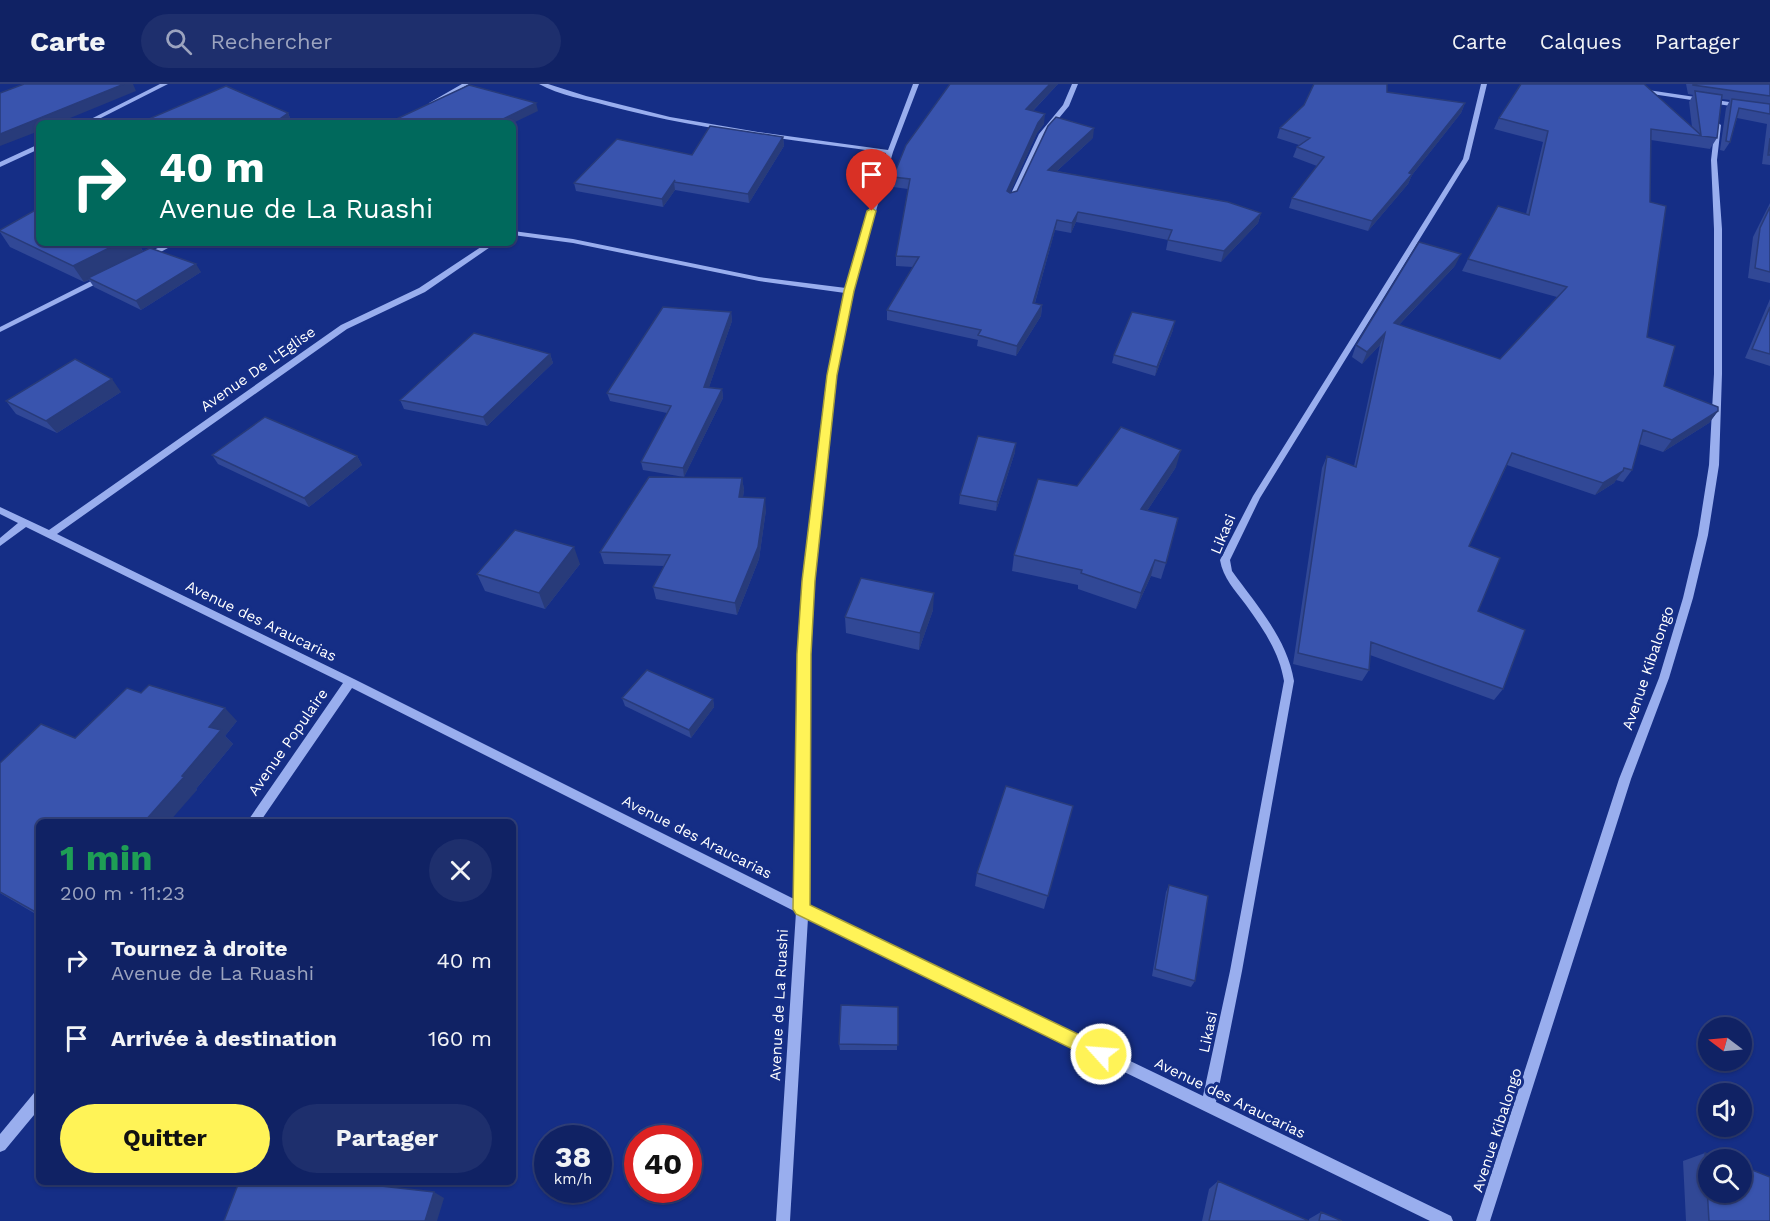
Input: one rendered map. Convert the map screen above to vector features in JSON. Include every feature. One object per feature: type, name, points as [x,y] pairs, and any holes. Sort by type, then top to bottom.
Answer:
[{"type":"street","points":[[92,120],[165,84]]},
{"type":"street","points":[[427,106],[466,84]]},
{"type":"street","points":[[542,84],[631,112],[890,152]]},
{"type":"street","name":"Avenue de La Ruashi","points":[[783,1221],[802,909],[804,654],[808,581],[832,375],[849,291],[890,152],[916,84]]},
{"type":"street","points":[[1011,200],[1042,134],[1066,106],[1075,84]]},
{"type":"street","name":"Likasi","points":[[1208,1106],[1236,971],[1288,681],[1288,664],[1278,645],[1227,572],[1225,560],[1256,498],[1466,159],[1484,84]]},
{"type":"street","points":[[1628,89],[1770,110]]},
{"type":"street","name":"Avenue Kibalongo","points":[[1484,1221],[1625,779],[1664,678],[1688,598],[1703,535],[1713,465],[1718,374],[1718,229],[1714,160],[1721,104]]},
{"type":"street","points":[[0,165],[36,147]]},
{"type":"street","points":[[516,233],[584,243],[759,279],[849,291]]},
{"type":"street","points":[[132,264],[166,246]]},
{"type":"street","name":"Avenue De L'Eglise","points":[[49,534],[344,327],[422,290],[488,246]]},
{"type":"street","points":[[0,330],[112,274]]},
{"type":"street","name":"Avenue des Araucarias","points":[[0,510],[351,682],[802,909],[1446,1221]]},
{"type":"street","points":[[0,543],[24,523]]},
{"type":"street","name":"Avenue Populaire","points":[[255,819],[351,682]]},
{"type":"street","points":[[0,1145],[36,1102]]},
{"type":"building","points":[[24,84],[124,84],[0,134],[0,93]]},
{"type":"building","points":[[950,84],[1050,84],[1026,109],[1045,114],[1038,123],[1007,191],[1010,193],[1017,191],[1048,126],[1056,117],[1094,128],[1048,170],[1228,202],[1261,213],[1224,251],[1168,240],[1172,230],[1116,219],[1078,212],[1072,223],[1057,220],[1033,303],[1042,305],[1017,346],[978,335],[981,330],[887,310],[919,257],[896,256],[910,179],[893,177],[906,145]]},
{"type":"building","points":[[1314,84],[1387,84],[1387,92],[1465,103],[1409,173],[1412,174],[1372,221],[1292,198],[1324,157],[1297,147],[1310,138],[1280,128],[1304,105]]},
{"type":"building","points":[[1521,84],[1644,84],[1701,135],[1695,91],[1722,95],[1717,138],[1651,129],[1650,202],[1666,206],[1647,337],[1675,346],[1664,386],[1718,407],[1718,411],[1672,440],[1643,430],[1632,470],[1624,468],[1623,471],[1603,483],[1512,453],[1469,546],[1500,558],[1478,611],[1525,630],[1503,689],[1371,642],[1369,670],[1298,653],[1327,456],[1356,467],[1385,333],[1367,352],[1356,345],[1419,242],[1461,254],[1394,323],[1500,359],[1567,287],[1468,259],[1498,206],[1529,215],[1548,131],[1499,118]]},
{"type":"building","points":[[1770,84],[1770,96],[1693,85]]},
{"type":"building","points":[[469,85],[536,103],[501,120],[394,120]]},
{"type":"building","points":[[226,86],[288,113],[278,120],[159,120],[151,118]]},
{"type":"building","points":[[1732,99],[1770,104],[1770,114],[1739,108],[1730,142],[1726,141]]},
{"type":"building","points":[[710,126],[783,137],[748,194],[674,182],[675,180],[662,199],[574,183],[617,139],[692,155]]},
{"type":"building","points":[[1770,207],[1770,272],[1755,268],[1760,228]]},
{"type":"building","points":[[36,210],[36,246],[113,246],[73,266],[0,230]]},
{"type":"building","points":[[150,248],[196,264],[136,301],[88,278]]},
{"type":"building","points":[[663,307],[731,312],[704,387],[722,389],[683,468],[641,462],[671,406],[607,393]]},
{"type":"building","points":[[1770,307],[1770,354],[1752,349]]},
{"type":"building","points":[[1132,312],[1175,321],[1157,367],[1114,355]]},
{"type":"building","points":[[474,333],[550,354],[483,417],[400,400]]},
{"type":"building","points":[[75,359],[112,379],[46,421],[6,401]]},
{"type":"building","points":[[265,417],[357,456],[304,498],[212,455]]},
{"type":"building","points":[[1121,427],[1181,450],[1141,509],[1178,518],[1166,563],[1155,560],[1141,593],[1081,573],[1082,570],[1014,555],[1038,479],[1077,486]]},
{"type":"building","points":[[978,436],[1016,443],[997,502],[960,495]]},
{"type":"building","points":[[649,477],[742,478],[739,497],[765,498],[758,547],[735,603],[653,587],[670,555],[600,552]]},
{"type":"building","points":[[515,530],[574,547],[539,593],[477,574]]},
{"type":"building","points":[[861,578],[934,593],[920,633],[845,617]]},
{"type":"building","points":[[647,670],[713,699],[689,730],[622,698]]},
{"type":"building","points":[[149,685],[225,708],[209,727],[221,730],[147,819],[36,819],[36,912],[0,892],[0,763],[41,724],[75,738],[127,688],[141,693]]},
{"type":"building","points":[[1006,786],[1073,806],[1048,896],[977,873]]},
{"type":"building","points":[[1169,885],[1208,896],[1195,981],[1155,969]]},
{"type":"building","points":[[841,1005],[898,1007],[898,1045],[839,1044]]},
{"type":"building","points":[[1752,1170],[1770,1177],[1770,1221],[1709,1221],[1708,1203],[1752,1203]]},
{"type":"building","points":[[1218,1181],[1309,1221],[1209,1221]]},
{"type":"building","points":[[238,1185],[371,1185],[434,1192],[425,1221],[224,1221]]},
{"type":"building","points":[[1321,1212],[1342,1221],[1319,1221]]},
{"type":"route","points":[[872,211],[849,291],[832,375],[808,581],[804,654],[802,909],[1101,1054]]}]
